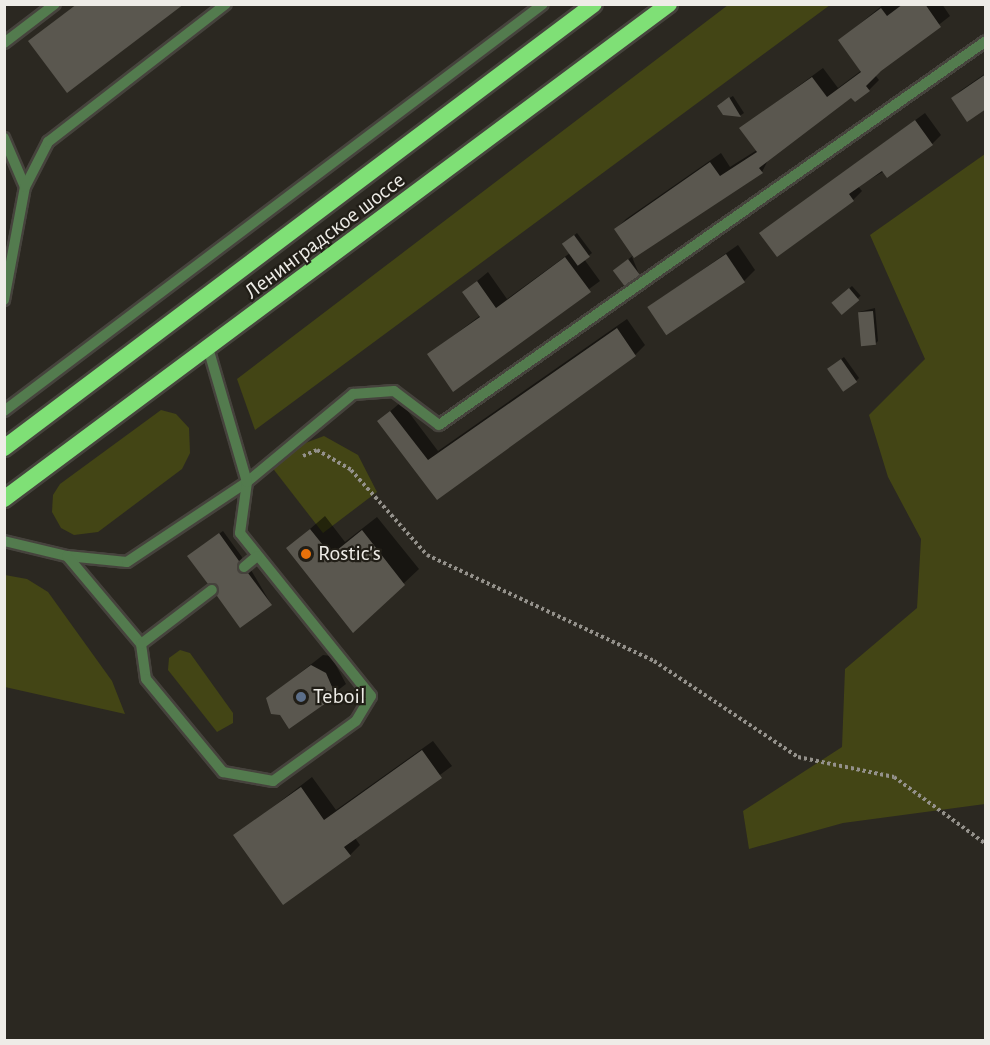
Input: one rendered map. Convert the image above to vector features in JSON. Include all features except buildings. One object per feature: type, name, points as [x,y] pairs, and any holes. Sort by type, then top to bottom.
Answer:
[{"type":"highway","name":"Ленинградское шоссе","points":[[4,448],[594,4]]},
{"type":"highway","name":"Ленинградское шоссе","points":[[4,499],[209,351],[669,4]]},
{"type":"lane","points":[[4,43],[55,4]]},
{"type":"lane","points":[[4,300],[25,187],[48,142],[226,4]]},
{"type":"lane","points":[[4,411],[543,4]]},
{"type":"lane","points":[[4,541],[67,556],[127,562],[247,483],[353,394],[394,391],[439,425],[986,41]]},
{"type":"lane","points":[[4,138],[25,187]]},
{"type":"lane","points":[[67,556],[141,644],[146,679],[223,772],[273,782],[356,721],[371,696],[240,533],[247,483],[209,351]]},
{"type":"lane","points":[[244,567],[257,556]]},
{"type":"lane","points":[[141,644],[212,590]]},
{"type":"path","points":[[293,464],[316,450],[332,457],[366,485],[427,555],[654,661],[798,757],[894,777],[986,844]]},
{"type":"shaded area","points":[[728,5],[830,5],[255,430],[237,379]]},
{"type":"shaded area","points":[[985,154],[985,804],[843,823],[749,849],[743,811],[842,747],[845,669],[917,608],[921,539],[888,477],[869,415],[925,359],[870,235]]},
{"type":"shaded area","points":[[161,410],[176,414],[189,428],[190,453],[182,469],[98,532],[74,535],[61,528],[52,512],[53,495],[60,484]]},
{"type":"shaded area","points":[[324,436],[358,455],[377,492],[323,533],[271,466],[292,448]]},
{"type":"shaded area","points":[[5,575],[27,579],[48,592],[112,681],[125,714],[5,687]]},
{"type":"shaded area","points":[[180,650],[190,653],[233,713],[233,723],[217,732],[168,670],[169,658]]},
{"type":"place","name":"Rostic's","points":[[306,554]]},
{"type":"place","name":"Teboil","points":[[301,697]]}]
